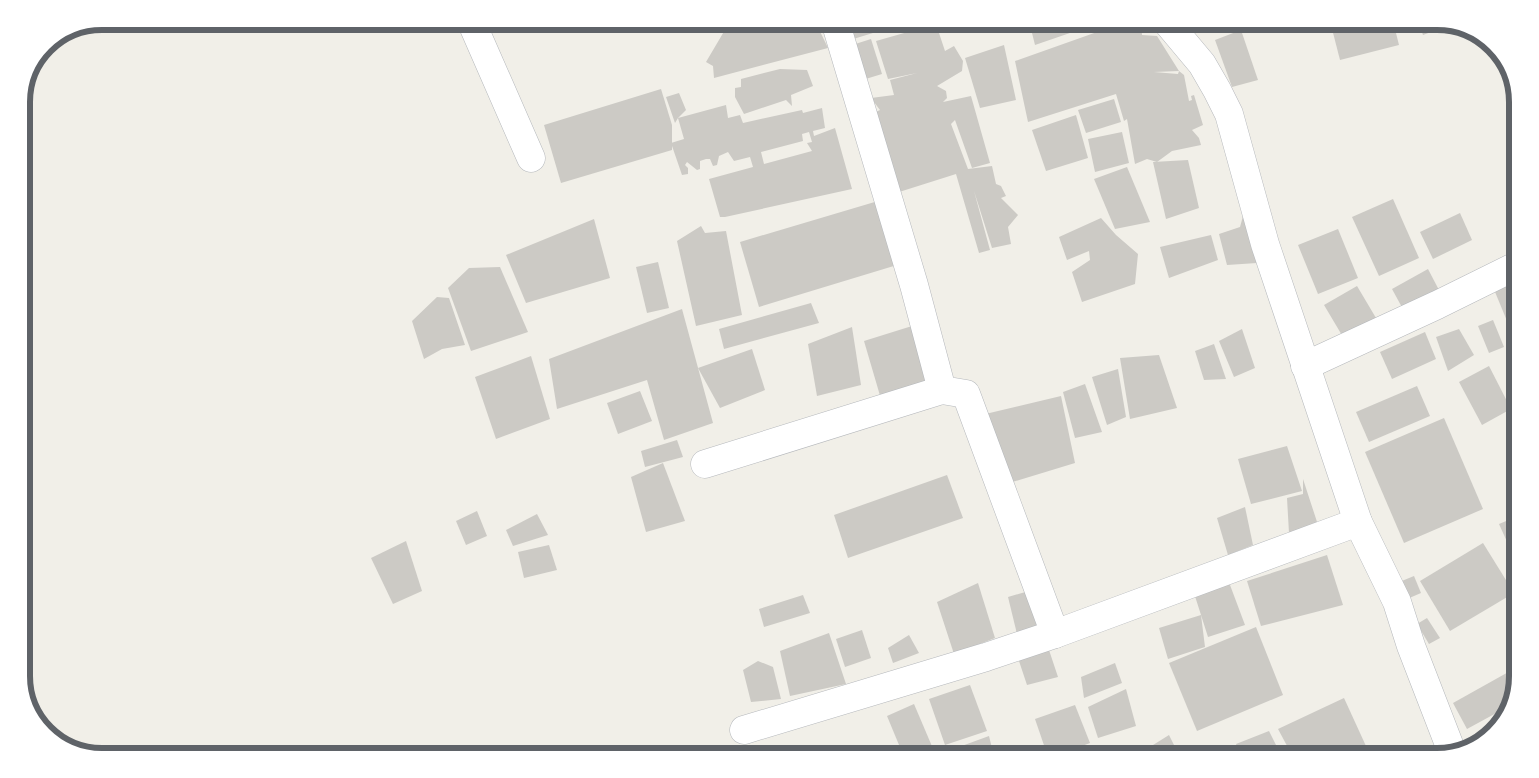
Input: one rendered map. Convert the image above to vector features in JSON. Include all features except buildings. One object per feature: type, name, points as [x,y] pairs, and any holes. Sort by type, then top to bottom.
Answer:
[{"type":"street","points":[[474,30],[532,158]]},
{"type":"street","points":[[838,30],[909,267],[942,390]]},
{"type":"street","points":[[1174,30],[1202,64],[1218,90],[1229,114],[1265,244],[1358,522],[1397,602],[1411,646],[1450,747]]},
{"type":"street","points":[[1305,366],[1509,269]]},
{"type":"street","points":[[705,464],[942,390],[966,394],[1055,634]]},
{"type":"street","points":[[744,730],[1055,634],[1358,522]]}]
